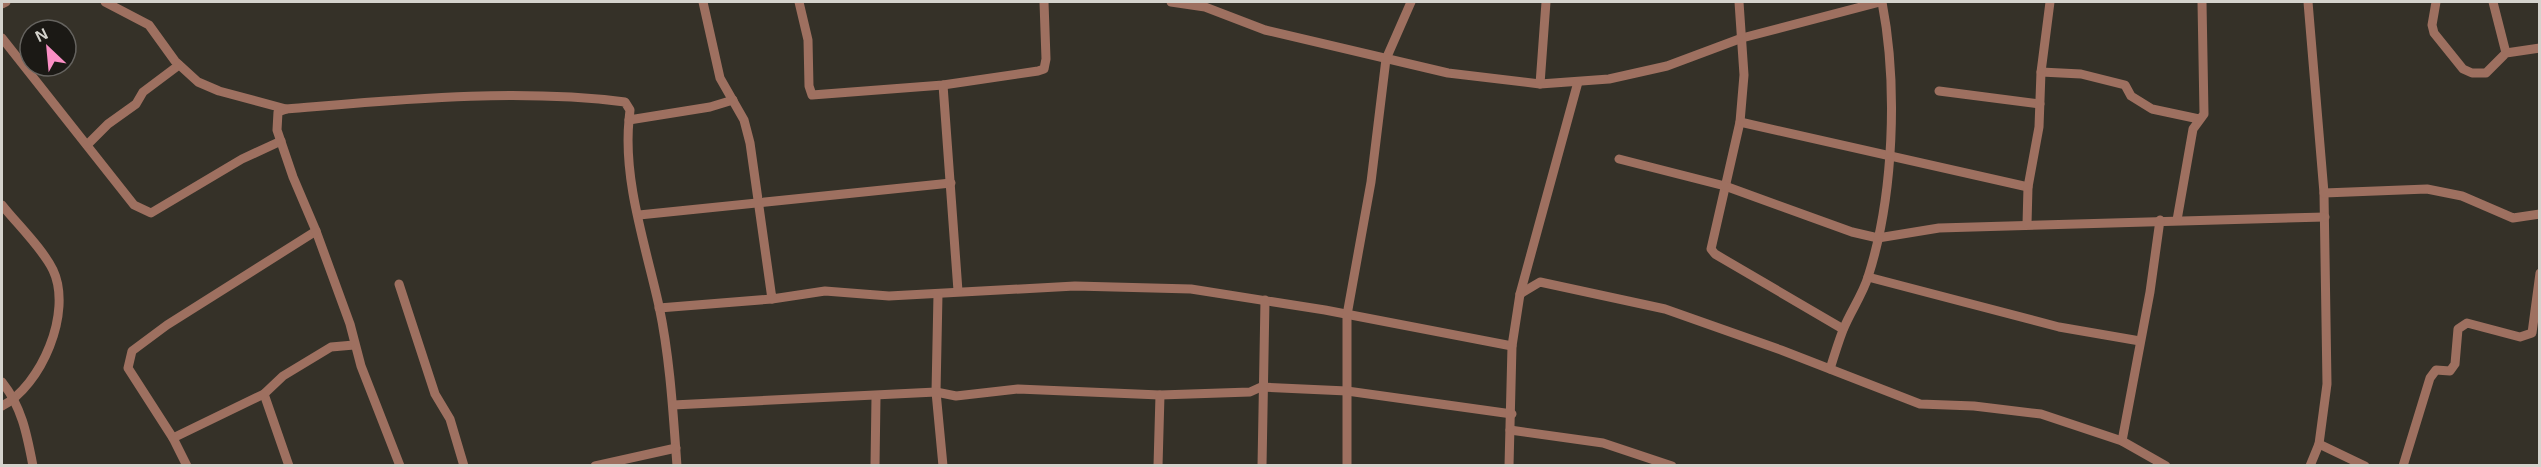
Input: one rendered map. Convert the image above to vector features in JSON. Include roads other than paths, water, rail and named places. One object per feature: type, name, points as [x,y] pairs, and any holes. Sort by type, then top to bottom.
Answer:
[{"type":"street","points":[[2,4],[6,2]]},
{"type":"street","points":[[105,2],[149,25],[179,65],[198,82],[219,91],[286,109]]},
{"type":"street","points":[[703,2],[720,78],[744,120],[750,143],[772,299]]},
{"type":"street","points":[[799,2],[808,40],[809,86],[812,95],[943,85],[1044,69],[1046,59],[1044,2]]},
{"type":"street","points":[[1170,2],[1205,4],[1265,30],[1448,73],[1540,84],[1609,79],[1667,66],[1742,38],[1881,2],[1887,26],[1891,155],[1878,238],[1868,277],[1860,300],[1843,329],[1830,369]]},
{"type":"street","points":[[1347,465],[1347,315],[1371,182],[1386,59],[1400,22],[1411,2]]},
{"type":"street","points":[[1540,84],[1546,2]]},
{"type":"street","points":[[1739,2],[1744,75],[1740,122],[1710,244],[1712,252],[1843,329]]},
{"type":"street","points":[[2027,224],[2028,187],[2039,127],[2041,72],[2050,2]]},
{"type":"street","points":[[2177,220],[2193,129],[2204,114],[2202,2]]},
{"type":"street","points":[[2308,2],[2324,192],[2327,384],[2319,444],[2310,465]]},
{"type":"street","points":[[2436,2],[2432,25],[2434,33],[2463,69],[2472,73],[2486,73],[2506,53],[2540,48]]},
{"type":"street","points":[[2493,2],[2506,53]]},
{"type":"street","points":[[2,38],[134,205],[151,213],[242,159],[281,141]]},
{"type":"street","points":[[88,144],[108,124],[136,104],[151,86],[179,65]]},
{"type":"street","points":[[2041,72],[2081,74],[2125,85],[2131,96],[2152,108],[2199,119]]},
{"type":"street","points":[[1509,465],[1512,346],[1520,294],[1578,82]]},
{"type":"street","points":[[943,85],[958,291]]},
{"type":"street","points":[[1939,91],[2040,104]]},
{"type":"street","points":[[400,465],[382,425],[354,345],[350,324],[277,130],[278,112],[286,109],[510,96],[625,102],[630,110],[627,139],[639,215],[659,308],[673,405],[677,465]]},
{"type":"street","points":[[629,120],[710,107],[733,100]]},
{"type":"street","points":[[1740,122],[2028,187]]},
{"type":"street","points":[[1620,159],[1725,186],[1852,232],[1878,238],[1939,228],[2325,217]]},
{"type":"street","points":[[639,215],[951,183]]},
{"type":"street","points":[[2324,192],[2427,189],[2462,196],[2513,218],[2540,214]]},
{"type":"street","points":[[2,205],[52,268],[60,301],[46,356],[34,379],[16,399],[2,406]]},
{"type":"street","points":[[2122,441],[2160,220]]},
{"type":"street","points":[[187,465],[173,438],[128,368],[132,351],[167,325],[316,231]]},
{"type":"street","points":[[2403,465],[2430,378],[2436,370],[2450,371],[2455,364],[2458,329],[2467,323],[2520,337],[2532,333],[2540,273]]},
{"type":"street","points":[[1868,277],[2060,327],[2140,341]]},
{"type":"street","points":[[1520,294],[1540,282],[1627,299],[1703,322],[1920,404],[1974,406],[2041,414],[2122,441],[2151,463],[2166,465]]},
{"type":"street","points":[[399,284],[435,394],[450,418],[464,465]]},
{"type":"street","points":[[659,308],[772,299],[825,291],[890,296],[1075,286],[1180,289],[1265,300],[1512,346]]},
{"type":"street","points":[[938,294],[936,392],[943,465]]},
{"type":"street","points":[[1262,465],[1261,387],[1265,300]]},
{"type":"street","points":[[173,438],[264,394],[283,376],[331,348],[354,345]]},
{"type":"street","points":[[2,382],[16,399],[26,429],[33,465]]},
{"type":"street","points":[[673,405],[876,397],[936,392],[956,396],[1018,389],[1160,395],[1250,392],[1261,387],[1347,391],[1512,414]]},
{"type":"street","points":[[264,394],[289,465]]},
{"type":"street","points":[[1158,465],[1160,395]]},
{"type":"street","points":[[875,465],[876,397]]},
{"type":"street","points":[[1510,430],[1603,443],[1672,465]]},
{"type":"street","points":[[2319,444],[2365,465]]},
{"type":"street","points":[[595,465],[676,448]]}]
